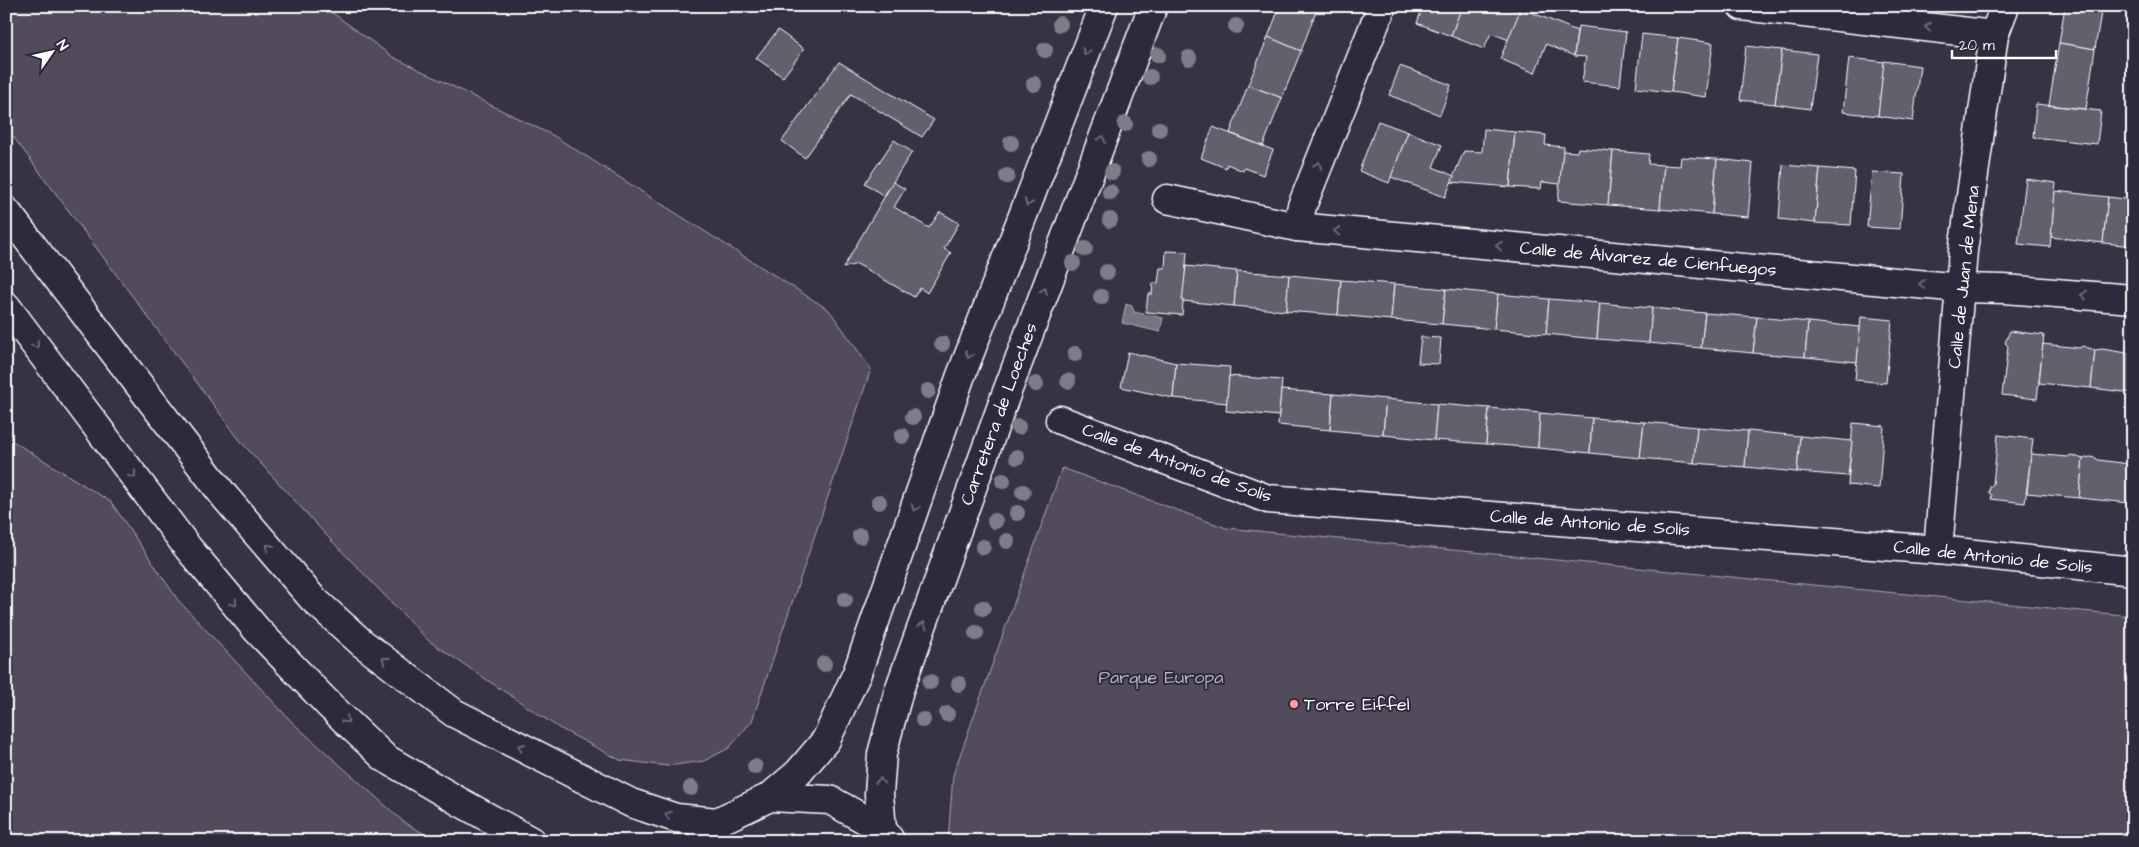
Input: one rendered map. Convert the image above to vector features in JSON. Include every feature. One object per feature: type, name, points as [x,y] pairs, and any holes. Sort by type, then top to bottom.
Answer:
[{"type":"main road","points":[[6,211],[225,497],[313,599],[362,643],[454,713],[631,803],[709,831],[770,797],[798,773],[826,740],[857,673],[960,378],[1104,6]]},
{"type":"main road","name":"Carretera de Loeches","points":[[886,835],[880,794],[882,754],[900,690],[1008,388],[1152,6]]},
{"type":"main road","points":[[1297,227],[1302,206],[1382,6]]},
{"type":"main road","points":[[1742,6],[1994,35]]},
{"type":"main road","name":"Calle de Juan de Mena","points":[[1938,550],[1963,251],[1994,35],[2006,6]]},
{"type":"main road","name":"Calle de Álvarez de Cienfuegos","points":[[1167,199],[1297,227],[1961,288],[2004,289],[2133,299]]},
{"type":"main road","points":[[6,306],[188,548],[257,630],[330,705],[385,758],[531,841]]},
{"type":"main road","name":"Calle de Antonio de Solís","points":[[1060,420],[1268,498],[1938,550],[2133,571]]},
{"type":"main road","points":[[770,797],[830,800],[886,835]]},
{"type":"green space","points":[[6,6],[323,6],[393,57],[554,136],[829,310],[871,369],[752,721],[729,748],[704,761],[667,766],[620,760],[559,728],[429,641],[328,537],[242,443],[6,127]]},
{"type":"green space","points":[[6,437],[111,502],[178,600],[294,724],[405,823],[437,841],[6,841]]},
{"type":"green space","name":"Parque Europa","points":[[1062,468],[1226,528],[2133,616],[2133,841],[948,841],[953,775]]},
{"type":"shaded area","points":[[1126,304],[1132,306],[1134,312],[1163,318],[1160,332],[1122,323]]},
{"type":"building","points":[[1280,6],[1318,6],[1301,51],[1268,37]]},
{"type":"building","points":[[1423,6],[1462,6],[1451,36],[1417,23]]},
{"type":"building","points":[[1462,6],[1507,6],[1520,11],[1509,40],[1491,33],[1484,49],[1451,36]]},
{"type":"building","points":[[2065,6],[2102,6],[2095,49],[2059,43]]},
{"type":"building","points":[[1521,8],[1577,31],[1574,56],[1546,44],[1535,73],[1500,59]]},
{"type":"building","points":[[1578,26],[1626,32],[1620,86],[1582,82],[1586,57],[1574,56]]},
{"type":"building","points":[[778,30],[804,49],[783,77],[756,58]]},
{"type":"building","points":[[1642,34],[1678,38],[1671,92],[1636,88]]},
{"type":"building","points":[[1268,37],[1301,51],[1282,98],[1248,85]]},
{"type":"building","points":[[1678,38],[1713,43],[1706,97],[1671,92]]},
{"type":"building","points":[[2059,43],[2095,49],[2086,109],[2049,105]]},
{"type":"building","points":[[1746,46],[1782,50],[1775,104],[1740,100]]},
{"type":"building","points":[[1782,50],[1817,54],[1810,109],[1775,104]]},
{"type":"building","points":[[1849,58],[1885,62],[1878,116],[1843,112]]},
{"type":"building","points":[[1884,61],[1920,66],[1913,121],[1878,116]]},
{"type":"building","points":[[839,62],[934,120],[922,137],[851,94],[805,158],[782,141]]},
{"type":"building","points":[[1400,66],[1451,85],[1440,115],[1389,95]]},
{"type":"building","points":[[1248,85],[1282,98],[1263,146],[1230,133]]},
{"type":"building","points":[[2036,104],[2101,111],[2097,144],[2033,137]]},
{"type":"building","points":[[1378,121],[1408,132],[1389,183],[1359,171]]},
{"type":"building","points":[[1213,127],[1273,150],[1263,175],[1245,168],[1243,171],[1227,164],[1226,168],[1201,158]]},
{"type":"building","points":[[1484,129],[1515,132],[1510,187],[1451,182],[1464,151],[1482,152]]},
{"type":"building","points":[[1408,132],[1442,145],[1433,167],[1454,176],[1445,197],[1391,177]]},
{"type":"building","points":[[1515,132],[1546,135],[1545,145],[1564,147],[1560,184],[1542,182],[1541,189],[1510,187]]},
{"type":"building","points":[[894,140],[912,152],[884,196],[865,183]]},
{"type":"building","points":[[1578,148],[1613,151],[1608,205],[1558,201],[1563,151],[1577,152]]},
{"type":"building","points":[[1613,151],[1649,154],[1648,164],[1664,165],[1660,209],[1608,205]]},
{"type":"building","points":[[1681,157],[1717,159],[1712,214],[1660,209],[1664,165],[1680,166]]},
{"type":"building","points":[[1717,159],[1753,163],[1748,217],[1712,214]]},
{"type":"building","points":[[1783,165],[1820,168],[1815,223],[1779,219]]},
{"type":"building","points":[[1820,168],[1855,171],[1851,225],[1815,223]]},
{"type":"building","points":[[1872,172],[1904,174],[1900,229],[1867,227]]},
{"type":"building","points":[[2026,179],[2056,183],[2050,247],[2018,244]]},
{"type":"building","points":[[893,182],[905,189],[894,207],[929,228],[940,212],[959,223],[944,249],[951,253],[927,293],[920,288],[914,297],[857,264],[843,268]]},
{"type":"building","points":[[2055,191],[2108,197],[2103,243],[2051,237]]},
{"type":"building","points":[[2108,197],[2133,200],[2133,246],[2103,243]]},
{"type":"building","points":[[1166,251],[1187,252],[1182,315],[1146,312],[1148,294],[1152,294],[1153,283],[1158,283],[1160,268],[1165,268]]},
{"type":"building","points":[[1186,266],[1237,271],[1234,306],[1182,301]]},
{"type":"building","points":[[1237,271],[1289,275],[1286,311],[1234,306]]},
{"type":"building","points":[[1289,275],[1341,280],[1338,315],[1286,311]]},
{"type":"building","points":[[1341,280],[1394,284],[1391,320],[1338,315]]},
{"type":"building","points":[[1394,284],[1446,289],[1442,324],[1391,320]]},
{"type":"building","points":[[1446,289],[1498,294],[1494,329],[1442,324]]},
{"type":"building","points":[[1498,294],[1549,299],[1546,334],[1494,329]]},
{"type":"building","points":[[1549,299],[1600,303],[1597,339],[1546,334]]},
{"type":"building","points":[[1600,303],[1652,308],[1649,343],[1597,339]]},
{"type":"building","points":[[1652,308],[1705,313],[1701,348],[1649,343]]},
{"type":"building","points":[[1705,313],[1757,317],[1753,353],[1701,348]]},
{"type":"building","points":[[1757,317],[1808,322],[1805,357],[1753,353]]},
{"type":"building","points":[[1861,317],[1892,320],[1886,383],[1855,380]]},
{"type":"building","points":[[1808,322],[1860,327],[1857,362],[1805,357]]},
{"type":"building","points":[[2010,331],[2044,335],[2037,399],[2002,395],[2008,346],[2005,343]]},
{"type":"building","points":[[1421,337],[1441,338],[1439,364],[1418,363]]},
{"type":"building","points":[[2043,344],[2080,348],[2082,346],[2095,350],[2091,388],[2039,383]]},
{"type":"building","points":[[2102,349],[2133,354],[2132,393],[2091,388],[2095,350]]},
{"type":"building","points":[[1128,352],[1176,363],[1173,398],[1121,387]]},
{"type":"building","points":[[1176,363],[1230,367],[1227,403],[1173,398]]},
{"type":"building","points":[[1229,376],[1282,380],[1279,416],[1226,411]]},
{"type":"building","points":[[1281,390],[1333,394],[1330,430],[1278,425]]},
{"type":"building","points":[[1333,394],[1386,399],[1383,435],[1330,430]]},
{"type":"building","points":[[1386,399],[1437,404],[1434,440],[1383,435]]},
{"type":"building","points":[[1437,404],[1489,408],[1486,444],[1434,440]]},
{"type":"building","points":[[1489,408],[1540,413],[1538,448],[1486,444]]},
{"type":"building","points":[[1540,413],[1592,418],[1590,453],[1538,448]]},
{"type":"building","points":[[1592,418],[1644,422],[1640,458],[1590,453]]},
{"type":"building","points":[[1644,422],[1697,427],[1694,463],[1640,458]]},
{"type":"building","points":[[1853,423],[1884,426],[1879,488],[1848,485]]},
{"type":"building","points":[[1697,427],[1748,431],[1745,467],[1694,463]]},
{"type":"building","points":[[1748,431],[1800,436],[1797,472],[1745,467]]},
{"type":"building","points":[[1998,435],[2033,439],[2025,503],[1991,499],[1992,495],[1989,493],[1990,487],[1993,484]]},
{"type":"building","points":[[1800,436],[1852,441],[1848,476],[1797,472]]},
{"type":"building","points":[[2031,454],[2068,457],[2071,455],[2083,459],[2079,498],[2027,493]]},
{"type":"building","points":[[2090,457],[2098,460],[2130,464],[2129,503],[2079,498],[2083,459]]},
{"type":"building","points":[[2131,459],[2133,459],[2133,503],[2129,503]]},
{"type":"place","name":"Torre Eiffel","points":[[1294,704]]}]
